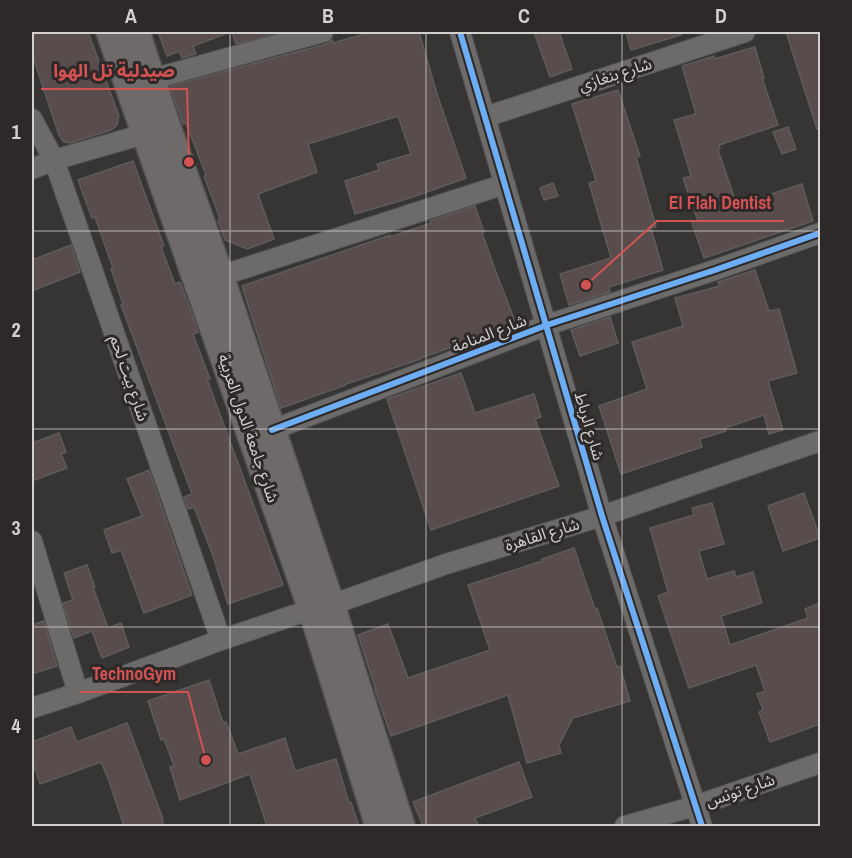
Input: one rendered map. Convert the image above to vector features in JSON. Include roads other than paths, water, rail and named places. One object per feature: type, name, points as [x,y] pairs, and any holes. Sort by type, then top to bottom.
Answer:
[{"type":"main road","name":"شارع جامعة الدول العربية","points":[[110,32],[220,276],[272,430],[379,826]]},
{"type":"main road","name":"شارع جامعة الدول العربية","points":[[136,32],[152,79],[156,130],[321,607],[401,826]]},
{"type":"street","points":[[152,79],[323,32]]},
{"type":"street","name":"شارع الرباط","points":[[460,32],[602,516],[702,826]]},
{"type":"street","name":"شارع بنغازي","points":[[485,117],[744,32]]},
{"type":"street","name":"شارع بيت لحم","points":[[32,119],[54,160],[221,640]]},
{"type":"street","points":[[32,169],[54,160],[156,130]]},
{"type":"street","points":[[220,276],[505,184]]},
{"type":"street","name":"شارع المنامة","points":[[272,430],[547,325],[715,270],[820,232]]},
{"type":"street","name":"شارع القاهرة","points":[[32,708],[221,640],[446,564],[602,516],[820,441]]},
{"type":"street","points":[[32,541],[78,693]]},
{"type":"street","name":"شارع تونس","points":[[625,826],[695,806],[820,763]]},
{"type":"place","name":"صيدلية تل الهوا","points":[[189,162]]},
{"type":"place","name":"El Flah Dentist","points":[[586,285]]},
{"type":"place","name":"TechnoGym","points":[[206,760]]}]
